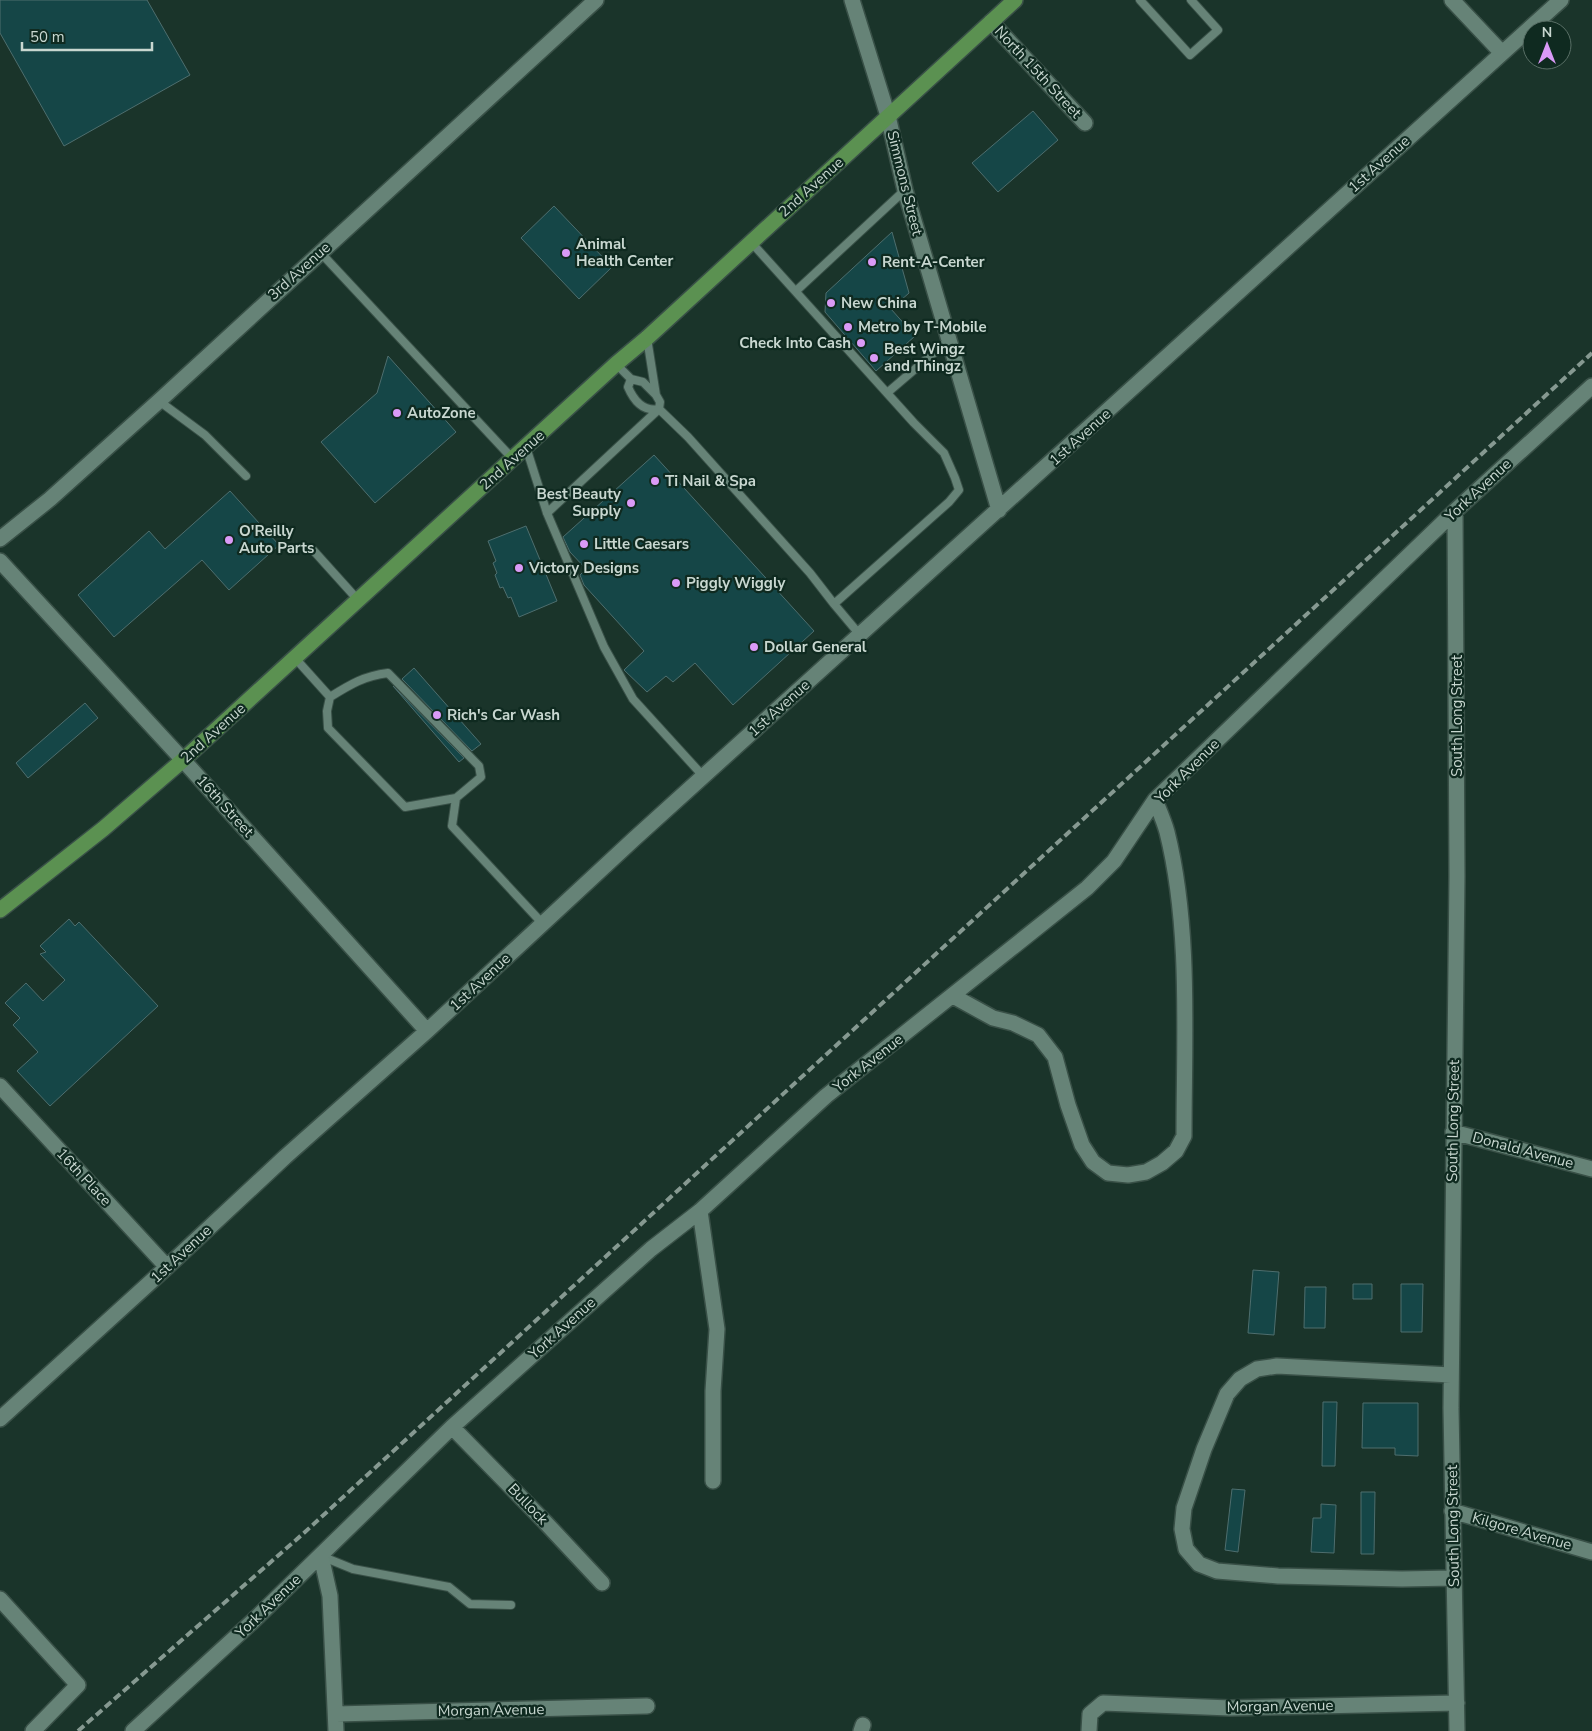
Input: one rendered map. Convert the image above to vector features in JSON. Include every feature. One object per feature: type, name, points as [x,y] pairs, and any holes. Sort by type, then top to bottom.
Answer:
[{"type":"main road","name":"2nd Avenue","points":[[0,910],[103,829],[183,760],[1015,0]]},
{"type":"street","name":"3rd Avenue","points":[[0,539],[50,499],[596,0]]},
{"type":"street","name":"Simmons Street","points":[[852,0],[888,116],[905,190],[999,510]]},
{"type":"street","points":[[1452,0],[1502,52]]},
{"type":"street","name":"1st Avenue","points":[[0,1419],[167,1267],[285,1156],[427,1031],[860,635],[1561,0]]},
{"type":"street","name":"North 15th Street","points":[[991,22],[1086,123]]},
{"type":"street","name":"York Avenue","points":[[133,1731],[252,1622],[452,1427],[651,1249],[700,1211],[826,1096],[1087,888],[1114,860],[1155,800],[1455,510],[1592,386]]},
{"type":"street","name":"South Long Street","points":[[1455,510],[1457,876],[1453,1132],[1452,1511],[1457,1731]]},
{"type":"street","name":"16th Street","points":[[0,562],[183,760],[427,1031]]},
{"type":"street","points":[[953,996],[993,1018],[1013,1022],[1038,1035],[1055,1058],[1068,1105],[1082,1145],[1093,1162],[1108,1173],[1128,1175],[1146,1172],[1162,1163],[1176,1151],[1184,1136],[1183,954],[1177,886],[1167,831],[1155,800]]},
{"type":"street","name":"16th Place","points":[[0,1086],[167,1267]]},
{"type":"street","name":"Donald Avenue","points":[[1453,1132],[1592,1169]]},
{"type":"street","points":[[700,1211],[717,1329],[713,1391],[713,1481]]},
{"type":"street","points":[[1452,1375],[1276,1366],[1257,1369],[1240,1379],[1227,1394],[1204,1449],[1184,1508],[1182,1529],[1186,1549],[1199,1564],[1217,1571],[1278,1576],[1402,1579],[1454,1578]]},
{"type":"street","name":"Bullock","points":[[452,1427],[602,1583]]},
{"type":"street","name":"Kilgore Avenue","points":[[1452,1511],[1592,1552]]},
{"type":"street","points":[[321,1556],[330,1596],[336,1731]]},
{"type":"street","points":[[0,1599],[78,1685],[33,1731]]},
{"type":"street","name":"Morgan Avenue","points":[[1089,1731],[1090,1714],[1103,1703],[1230,1708],[1457,1704]]},
{"type":"street","name":"Morgan Avenue","points":[[336,1714],[647,1706]]},
{"type":"lane","points":[[1140,0],[1190,55],[1218,30],[1191,0]]},
{"type":"lane","points":[[796,291],[905,190]]},
{"type":"lane","points":[[751,242],[887,393],[944,453],[959,490],[949,502],[834,604]]},
{"type":"lane","points":[[320,252],[513,459]]},
{"type":"lane","points":[[647,338],[656,395]]},
{"type":"lane","points":[[887,393],[949,340]]},
{"type":"lane","points":[[547,513],[659,409],[660,402],[644,382],[631,379],[616,364]]},
{"type":"lane","points":[[631,379],[628,387],[631,395],[645,409],[650,411],[659,409]]},
{"type":"lane","points":[[159,400],[205,435],[246,476]]},
{"type":"lane","points":[[659,409],[688,437],[810,573],[860,635]]},
{"type":"lane","points":[[526,447],[547,513],[604,647],[633,699],[704,777]]},
{"type":"lane","points":[[313,550],[358,600]]},
{"type":"lane","points":[[295,658],[330,697]]},
{"type":"lane","points":[[388,673],[479,766],[482,777],[456,798],[404,807],[328,728],[327,711],[330,697],[347,686],[369,676],[388,673]]},
{"type":"lane","points":[[456,798],[452,826],[543,924]]},
{"type":"lane","points":[[321,1556],[353,1569],[450,1587],[470,1604],[511,1605]]},
{"type":"building","points":[[0,0],[147,0],[190,75],[64,146],[0,33]]},
{"type":"building","points":[[1033,111],[1058,140],[998,192],[972,163]]},
{"type":"building","name":"Animal Health Center","points":[[554,206],[612,267],[579,299],[521,238]]},
{"type":"building","points":[[892,232],[909,293],[891,309],[915,336],[876,371],[825,312],[826,293]]},
{"type":"building","name":"AutoZone","points":[[388,356],[456,432],[375,503],[321,442],[377,393]]},
{"type":"building","name":"Piggly Wiggly","points":[[654,455],[814,631],[733,705],[695,663],[673,682],[666,676],[647,692],[624,670],[644,651],[584,585],[580,575],[586,569],[570,552],[563,537]]},
{"type":"building","points":[[230,491],[279,545],[229,590],[202,560],[114,637],[78,595],[149,531],[165,549]]},
{"type":"building","name":"Victory Designs","points":[[526,526],[557,601],[519,617],[511,597],[508,598],[503,587],[500,588],[493,563],[496,561],[488,541]]},
{"type":"building","points":[[414,668],[481,744],[472,751],[402,679]]},
{"type":"building","points":[[393,686],[464,758],[459,762]]},
{"type":"building","points":[[85,703],[98,718],[28,778],[16,763]]},
{"type":"building","points":[[69,919],[75,926],[79,922],[158,1006],[50,1106],[17,1071],[38,1052],[13,1025],[20,1018],[5,1003],[26,983],[43,1001],[65,980],[40,954],[46,952],[40,946]]},
{"type":"building","points":[[1253,1270],[1279,1272],[1274,1335],[1248,1333]]},
{"type":"building","points":[[1353,1284],[1372,1284],[1372,1299],[1353,1299]]},
{"type":"building","points":[[1401,1284],[1423,1284],[1422,1332],[1401,1332]]},
{"type":"building","points":[[1305,1287],[1326,1287],[1325,1328],[1304,1328]]},
{"type":"building","points":[[1323,1402],[1337,1402],[1335,1466],[1322,1466]]},
{"type":"building","points":[[1363,1403],[1418,1403],[1418,1456],[1395,1455],[1395,1448],[1362,1448]]},
{"type":"building","points":[[1232,1489],[1245,1490],[1238,1552],[1225,1550]]},
{"type":"building","points":[[1361,1492],[1375,1492],[1374,1554],[1361,1554]]},
{"type":"building","points":[[1321,1504],[1336,1505],[1334,1553],[1311,1552],[1313,1518],[1321,1518]]},
{"type":"railway","points":[[78,1731],[305,1532],[1592,353]]},
{"type":"place","name":"Animal Health Center","points":[[566,253]]},
{"type":"place","name":"Rent-A-Center","points":[[872,262]]},
{"type":"place","name":"New China","points":[[831,303]]},
{"type":"place","name":"Metro by T-Mobile","points":[[848,327]]},
{"type":"place","name":"Check Into Cash","points":[[861,343]]},
{"type":"place","name":"Best Wingz and Thingz","points":[[874,358]]},
{"type":"place","name":"AutoZone","points":[[397,413]]},
{"type":"place","name":"Ti Nail & Spa","points":[[655,481]]},
{"type":"place","name":"Best Beauty Supply","points":[[631,503]]},
{"type":"place","name":"O'Reilly Auto Parts","points":[[229,540]]},
{"type":"place","name":"Little Caesars","points":[[584,544]]},
{"type":"place","name":"Victory Designs","points":[[519,568]]},
{"type":"place","name":"Piggly Wiggly","points":[[676,583]]},
{"type":"place","name":"Dollar General","points":[[754,647]]},
{"type":"place","name":"Rich's Car Wash","points":[[437,715]]}]
